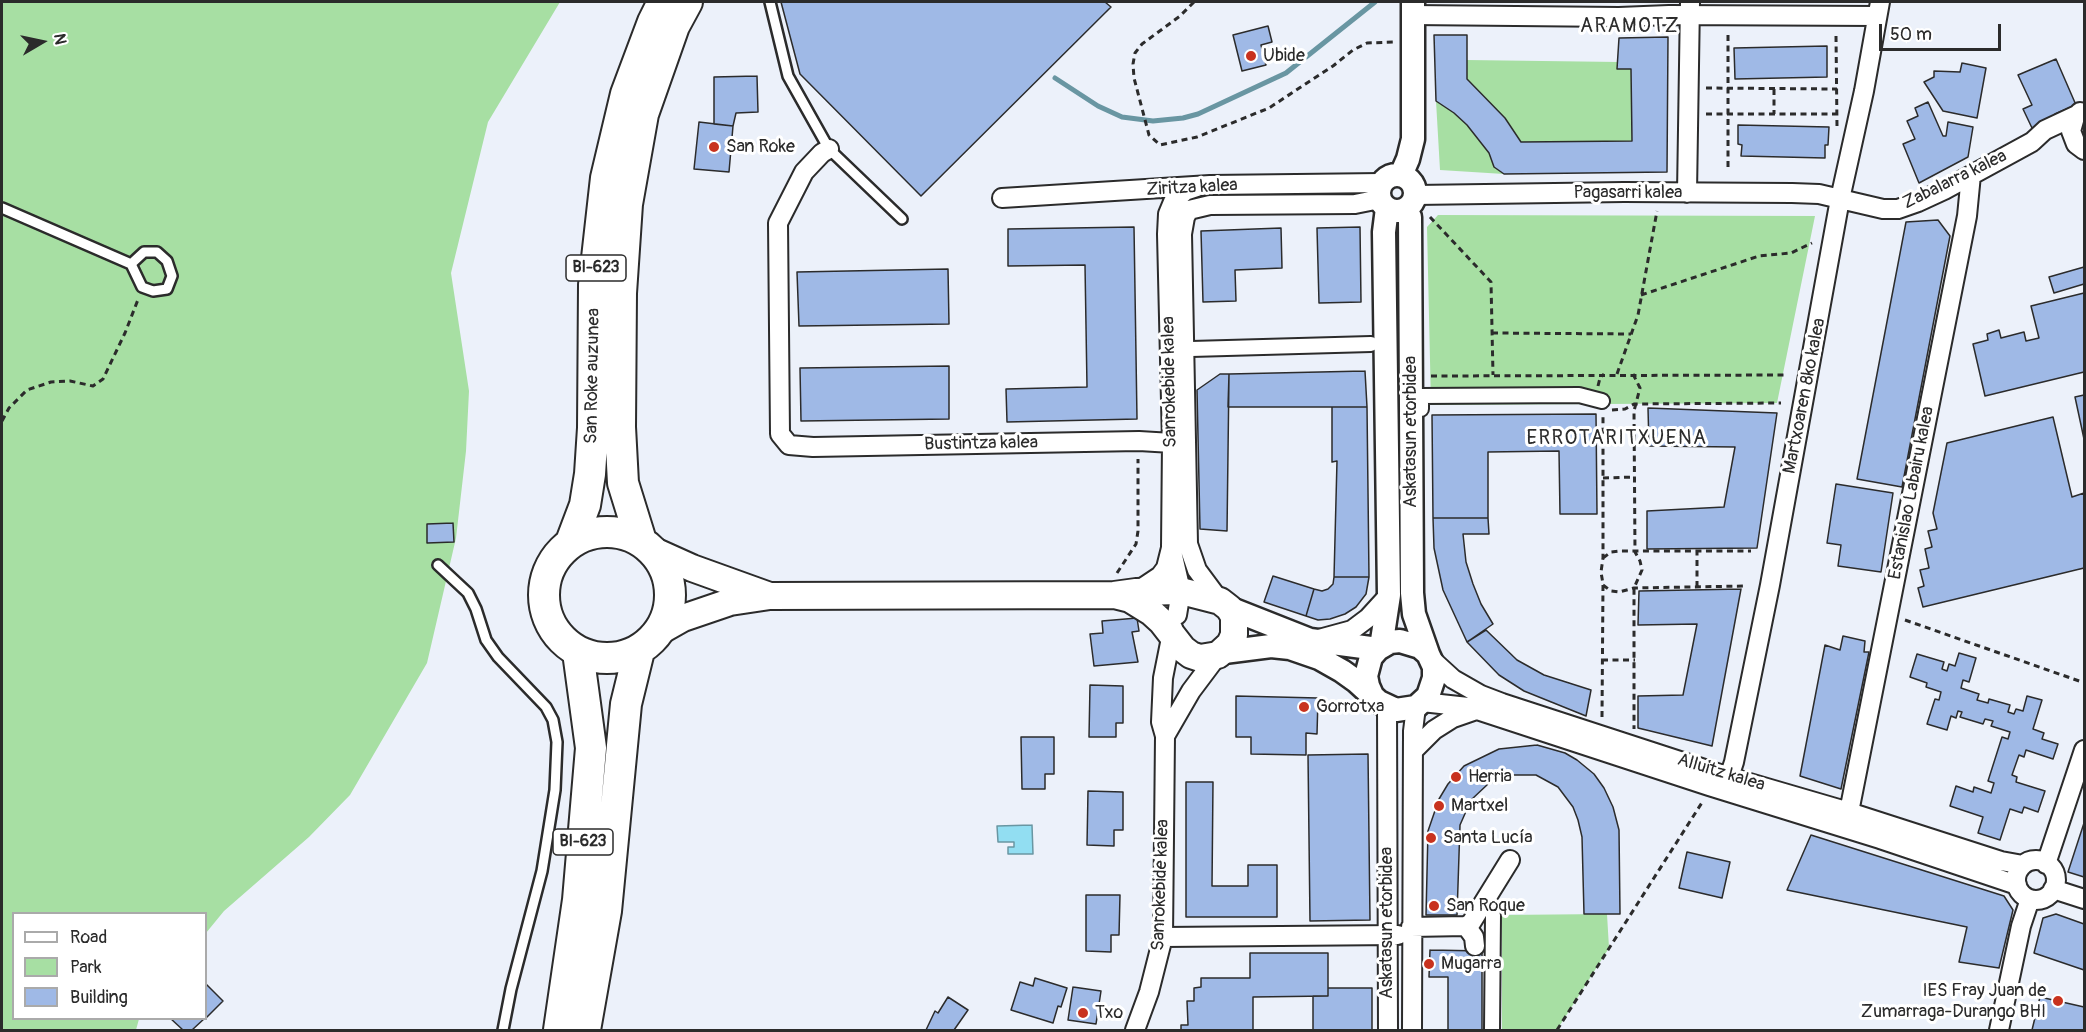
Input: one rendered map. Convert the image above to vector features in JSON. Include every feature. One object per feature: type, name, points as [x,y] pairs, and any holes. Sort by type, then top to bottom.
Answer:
[{"type":"main road","name":"San Roke auzunea","points":[[571,542],[585,505],[590,474],[593,428],[594,285],[606,178],[626,94],[653,22],[663,2]]},
{"type":"main road","name":"BI-623","points":[[571,542],[555,558],[546,578],[543,599],[548,621],[561,639],[578,652],[598,659],[619,658],[639,651],[660,631],[669,611],[671,589],[665,568],[646,545],[623,483],[620,427],[621,293],[627,204],[643,114],[674,26],[687,2]]},
{"type":"main road","points":[[571,542],[593,532],[618,532],[692,568],[770,596]]},
{"type":"main road","points":[[660,631],[683,618],[730,602],[770,596],[1122,588],[1191,614]]},
{"type":"main road","points":[[1122,588],[1130,599],[1157,617],[1191,614],[1234,616],[1234,635],[1230,644],[1221,653],[1200,658],[1191,655],[1191,614]]},
{"type":"main road","name":"BI-623","points":[[585,1030],[606,911],[626,704],[639,651]]},
{"type":"main road","name":"BI-623","points":[[559,1030],[578,900],[591,748],[578,652]]},
{"type":"street","name":"Martxoaren 8ko kalea","points":[[1412,16],[1614,17],[1690,8],[1879,9],[1840,199],[1770,585],[1729,777]]},
{"type":"street","points":[[1687,193],[1690,8]]},
{"type":"street","name":"Askatasun etorbidea","points":[[1379,648],[1389,595],[1384,232],[1413,139],[1412,16]]},
{"type":"street","points":[[2081,113],[2072,124],[2071,131],[2081,148]]},
{"type":"street","name":"Zabalarra kalea","points":[[1840,199],[1898,209],[1918,202],[2032,142],[2045,130],[2081,113]]},
{"type":"street","name":"Zabalarra kalea","points":[[2032,142],[2053,138],[2081,148]]},
{"type":"street","name":"Bustintza kalea","points":[[829,149],[804,171],[778,223],[780,434],[789,445],[813,447],[1127,441],[1172,444]]},
{"type":"street","name":"Estanislao Labairu kalea","points":[[1849,812],[1967,216],[1971,174]]},
{"type":"street","name":"Ziritza kalea","points":[[1002,198],[1197,187],[1395,195]]},
{"type":"street","name":"Sanrokebide kalea","points":[[1191,614],[1171,547],[1172,444],[1167,245],[1168,214],[1173,202],[1185,192],[1197,187]]},
{"type":"street","name":"Pagasarri kalea","points":[[1395,195],[1801,194],[1840,199]]},
{"type":"street","name":"Askatasun etorbidea","points":[[1395,195],[1410,216],[1412,593],[1414,614],[1429,656]]},
{"type":"street","name":"Ziritza kalea","points":[[1197,207],[1355,204],[1395,195]]},
{"type":"street","name":"Sanrokebide kalea","points":[[1135,1030],[1154,975],[1163,937],[1165,736],[1161,722],[1163,678],[1191,614],[1197,570],[1192,560],[1188,535],[1182,234],[1185,217],[1189,210],[1197,207]]},
{"type":"street","points":[[1191,349],[1371,344]]},
{"type":"street","name":"Askatasun etorbidea","points":[[1420,409],[1421,396],[1563,394],[1580,395],[1602,401]]},
{"type":"street","points":[[1122,588],[1160,576],[1169,559],[1171,547]]},
{"type":"street","points":[[1310,640],[1352,630],[1368,618],[1389,595]]},
{"type":"street","points":[[1191,614],[1310,640],[1379,648]]},
{"type":"street","points":[[1165,736],[1191,691],[1221,653],[1271,646],[1290,648],[1326,662],[1356,681],[1380,701],[1405,710],[1419,704],[1432,688],[1434,668],[1429,656],[1420,647],[1400,641],[1390,642],[1379,648],[1367,666],[1366,676],[1368,686],[1380,701]]},
{"type":"street","name":"Alluitz kalea","points":[[1429,656],[1453,679],[1481,695],[1729,777],[2023,866]]},
{"type":"street","name":"Askatasun etorbidea","points":[[1380,701],[1388,935],[1388,1030]]},
{"type":"street","name":"Askatasun etorbidea","points":[[1412,1030],[1413,731],[1419,704]]},
{"type":"street","name":"Alluitz kalea","points":[[1419,704],[1453,704],[1476,710],[2017,885]]},
{"type":"street","points":[[1413,751],[1434,730],[1453,718],[1476,710]]},
{"type":"street","points":[[2046,864],[2085,750]]},
{"type":"street","points":[[1163,937],[1388,935],[1466,926],[1471,923],[1510,860]]},
{"type":"street","points":[[2034,861],[2051,867],[2055,878],[2054,889],[2046,897],[2030,899],[2024,896],[2017,885],[2017,874],[2023,866],[2034,861]]},
{"type":"street","points":[[2054,889],[2085,899]]},
{"type":"street","points":[[1999,1030],[2030,899]]},
{"type":"street","points":[[1492,1030],[1493,915]]},
{"type":"street","points":[[1466,926],[1474,937],[1475,946]]},
{"type":"lane","points":[[770,2],[788,76],[829,149],[902,219]]},
{"type":"lane","points":[[2,208],[131,264],[142,287],[153,291],[167,289],[172,276],[168,261],[158,252],[144,252],[131,264]]},
{"type":"lane","points":[[438,565],[468,593],[486,640],[498,657],[546,707],[553,720],[556,742],[555,790],[542,871],[511,989],[503,1030]]},
{"type":"path","points":[[1194,2],[1180,16],[1142,44],[1135,53],[1134,78],[1149,135],[1160,145],[1197,136],[1269,108],[1333,66],[1353,50],[1367,43],[1403,41],[1403,32],[1412,16]]},
{"type":"path","points":[[1728,34],[1728,167]]},
{"type":"path","points":[[1836,36],[1837,135]]},
{"type":"path","points":[[1706,87],[1838,89]]},
{"type":"path","points":[[1774,88],[1774,114]]},
{"type":"path","points":[[1706,114],[1838,114]]},
{"type":"path","points":[[1617,375],[1641,295],[1657,211]]},
{"type":"path","points":[[1429,216],[1491,282],[1493,375]]},
{"type":"path","points":[[1641,295],[1759,256],[1791,253],[1812,243]]},
{"type":"path","points":[[2,421],[9,408],[27,390],[51,382],[70,381],[93,386],[103,379],[125,333],[142,287]]},
{"type":"path","points":[[1492,333],[1631,334]]},
{"type":"path","points":[[1604,374],[1598,385],[1599,397],[1608,408],[1620,411],[1634,404],[1781,403]]},
{"type":"path","points":[[1633,375],[1640,388],[1634,404],[1634,477],[1635,552],[1642,570],[1635,588],[1634,745]]},
{"type":"path","points":[[1425,376],[1786,375]]},
{"type":"path","points":[[1602,401],[1602,735]]},
{"type":"path","points":[[1122,588],[1119,569],[1136,544],[1138,531],[1138,459]]},
{"type":"path","points":[[1603,478],[1634,477]]},
{"type":"path","points":[[1697,551],[1697,587]]},
{"type":"path","points":[[1603,558],[1611,552],[1751,551]]},
{"type":"path","points":[[1603,584],[1611,591],[1627,591],[1635,588],[1746,586]]},
{"type":"path","points":[[1905,620],[2082,682]]},
{"type":"path","points":[[1602,660],[1635,660]]},
{"type":"path","points":[[1557,1030],[1705,796]]},
{"type":"green space","points":[[2,2],[560,2],[488,122],[451,273],[469,391],[466,451],[456,538],[427,663],[350,795],[309,837],[224,911],[207,932],[207,912],[12,912],[12,1020],[139,1020],[136,1030],[2,1030]]},
{"type":"green space","points":[[1466,60],[1619,62],[1618,69],[1631,69],[1632,141],[1521,142],[1505,118],[1467,79]]},
{"type":"green space","points":[[1436,101],[1467,125],[1489,153],[1494,167],[1504,174],[1440,170]]},
{"type":"green space","points":[[1438,215],[1815,216],[1777,403],[1431,405],[1427,227]]},
{"type":"green space","points":[[1607,914],[1609,948],[1557,1030],[1502,1030],[1502,915]]},
{"type":"water","points":[[1032,825],[1033,854],[1008,854],[1008,847],[1014,847],[1014,842],[998,842],[997,826]]},
{"type":"building","points":[[781,2],[1105,2],[1111,7],[921,196],[800,74]]},
{"type":"building","name":"Ubide","points":[[1268,26],[1272,42],[1261,45],[1266,65],[1242,71],[1233,35]]},
{"type":"building","points":[[1434,35],[1467,35],[1467,79],[1505,118],[1521,142],[1632,141],[1631,69],[1617,69],[1619,38],[1668,37],[1667,172],[1504,174],[1494,167],[1489,153],[1467,125],[1436,101]]},
{"type":"building","points":[[1827,46],[1827,77],[1735,79],[1734,48]]},
{"type":"building","points":[[2056,59],[2076,105],[2055,114],[2057,118],[2032,128],[2023,109],[2032,105],[2018,75]]},
{"type":"building","points":[[1962,63],[1986,68],[1977,118],[1943,111],[1924,82],[1934,77],[1934,71],[1960,72]]},
{"type":"building","name":"San Roke","points":[[757,76],[758,112],[736,113],[733,126],[714,124],[714,77]]},
{"type":"building","points":[[1928,102],[1943,136],[1946,136],[1948,122],[1973,127],[1968,157],[1919,183],[1903,144],[1915,139],[1907,121],[1918,116],[1915,108]]},
{"type":"building","name":"San Roke","points":[[699,122],[733,126],[729,172],[694,169]]},
{"type":"building","points":[[1738,125],[1829,127],[1825,158],[1741,156],[1742,145],[1738,144]]},
{"type":"building","points":[[1938,220],[1950,236],[1902,487],[1857,479],[1906,222]]},
{"type":"building","points":[[1134,227],[1137,419],[1007,422],[1006,389],[1087,387],[1085,265],[1008,266],[1008,229]]},
{"type":"building","points":[[1360,227],[1361,302],[1319,303],[1317,228]]},
{"type":"building","points":[[1281,228],[1282,268],[1235,270],[1236,301],[1203,302],[1201,231]]},
{"type":"building","points":[[2084,267],[2084,284],[2054,293],[2049,277]]},
{"type":"building","points":[[948,269],[949,324],[799,326],[797,272]]},
{"type":"building","points":[[2084,293],[2084,372],[1985,396],[1973,344],[1988,340],[1987,334],[1999,330],[2001,338],[2024,332],[2026,341],[2039,338],[2031,306]]},
{"type":"building","points":[[949,366],[949,419],[801,421],[800,368]]},
{"type":"building","points":[[1365,371],[1367,407],[1228,407],[1229,374]]},
{"type":"building","points":[[1220,374],[1229,374],[1227,531],[1200,529],[1197,390]]},
{"type":"building","points":[[2084,395],[2084,439],[2075,397]]},
{"type":"building","points":[[1332,407],[1367,407],[1369,577],[1334,577],[1337,461],[1332,462]]},
{"type":"building","points":[[1648,408],[1777,413],[1757,548],[1647,549],[1647,511],[1724,507],[1735,447],[1649,446]]},
{"type":"building","points":[[1596,414],[1597,514],[1560,514],[1559,451],[1488,452],[1488,518],[1433,518],[1432,415]]},
{"type":"building","points":[[2053,417],[2072,497],[2084,493],[2084,568],[1923,607],[1918,588],[1924,586],[1920,570],[1929,568],[1925,549],[1932,547],[1928,531],[1937,529],[1933,513],[1947,443]]},
{"type":"building","points":[[1836,484],[1893,493],[1881,572],[1838,566],[1841,545],[1827,543]]},
{"type":"building","points":[[1433,518],[1488,518],[1489,534],[1463,534],[1466,562],[1473,584],[1493,624],[1467,642],[1443,590],[1434,548]]},
{"type":"building","points":[[453,523],[454,542],[427,543],[427,524]]},
{"type":"building","points":[[1273,576],[1314,589],[1306,616],[1264,602]]},
{"type":"building","points":[[1334,577],[1369,577],[1366,594],[1356,607],[1345,614],[1318,620],[1306,616],[1314,589],[1322,591],[1328,589],[1333,584]]},
{"type":"building","points":[[1741,589],[1712,746],[1638,728],[1638,696],[1683,695],[1697,624],[1638,625],[1639,591]]},
{"type":"building","points":[[1137,618],[1139,631],[1132,632],[1138,662],[1094,666],[1090,634],[1103,633],[1102,621]]},
{"type":"building","points":[[1486,630],[1517,660],[1544,675],[1591,690],[1586,716],[1524,691],[1499,675],[1467,642]]},
{"type":"building","points":[[1843,636],[1865,641],[1864,652],[1869,652],[1841,789],[1800,776],[1825,645],[1840,650]]},
{"type":"building","points":[[1959,653],[1976,658],[1969,682],[1963,680],[1961,688],[1979,694],[1977,700],[1988,703],[1989,699],[2010,705],[2008,712],[2014,714],[2016,709],[2023,711],[2027,696],[2042,700],[2033,729],[2044,733],[2042,739],[2058,744],[2053,759],[2026,750],[2024,757],[2019,755],[2012,775],[2017,777],[2016,782],[2045,791],[2038,812],[2024,807],[2022,813],[2010,809],[2000,840],[1978,833],[1983,817],[1950,806],[1956,786],[1973,792],[1974,787],[1991,793],[1994,783],[1988,781],[2002,737],[2008,739],[2010,732],[1991,726],[1993,721],[1985,719],[1983,724],[1960,717],[1962,712],[1958,711],[1956,718],[1951,716],[1947,730],[1927,724],[1935,699],[1939,700],[1941,692],[1926,687],[1927,683],[1910,677],[1917,654],[1944,662],[1942,669],[1947,671],[1949,664],[1955,666]]},
{"type":"building","points":[[1090,685],[1123,686],[1123,723],[1116,723],[1116,737],[1089,737]]},
{"type":"building","points":[[1236,696],[1318,698],[1317,734],[1306,733],[1306,755],[1251,754],[1251,737],[1236,737]]},
{"type":"building","points":[[1021,737],[1054,737],[1054,774],[1045,774],[1045,789],[1022,789]]},
{"type":"building","points":[[1537,745],[1565,753],[1577,760],[1594,774],[1604,788],[1613,807],[1619,830],[1620,914],[1584,914],[1582,837],[1573,807],[1558,787],[1536,775],[1511,775],[1488,784],[1471,800],[1460,825],[1457,915],[1426,915],[1428,831],[1439,799],[1448,784],[1464,766],[1499,749]]},
{"type":"building","points":[[1368,754],[1370,920],[1310,921],[1308,755]]},
{"type":"building","points":[[1186,782],[1213,782],[1212,886],[1248,886],[1248,865],[1277,865],[1277,917],[1186,917]]},
{"type":"building","points":[[1088,791],[1123,792],[1123,830],[1114,830],[1114,846],[1087,845]]},
{"type":"building","points":[[2084,823],[2084,877],[2068,872]]},
{"type":"building","points":[[1811,835],[2004,896],[2013,910],[1999,968],[1959,962],[1967,927],[1787,890]]},
{"type":"building","points":[[1687,852],[1730,862],[1722,898],[1679,888]]},
{"type":"building","points":[[1086,895],[1120,895],[1119,935],[1111,935],[1111,952],[1086,951]]},
{"type":"building","points":[[2056,914],[2084,924],[2084,970],[2034,953],[2043,918]]},
{"type":"building","points":[[1430,950],[1482,951],[1482,1030],[1448,1030],[1448,977],[1429,977]]},
{"type":"building","points":[[1250,953],[1328,953],[1328,996],[1253,997],[1253,1030],[1181,1030],[1181,1025],[1188,1025],[1187,1001],[1194,1001],[1194,988],[1201,987],[1201,978],[1250,978]]},
{"type":"building","points":[[1035,978],[1067,988],[1053,1023],[1011,1010],[1020,982],[1033,986]]},
{"type":"building","points":[[207,985],[223,1001],[207,1017]]},
{"type":"building","points":[[1073,987],[1101,991],[1096,1024],[1068,1020]]},
{"type":"building","points":[[1328,988],[1372,988],[1372,1030],[1313,1030],[1313,996],[1328,996]]},
{"type":"building","points":[[948,997],[968,1010],[954,1030],[926,1030],[935,1011],[938,1013]]},
{"type":"building","points":[[2040,997],[2084,1007],[2084,1030],[2032,1030]]},
{"type":"building","points":[[172,1020],[203,1020],[192,1030],[183,1030]]},
{"type":"waterway","points":[[1055,78],[1098,106],[1122,117],[1153,121],[1183,118],[1198,114],[1286,73],[1375,2]]},
{"type":"place","name":"Ubide","points":[[1251,56]]},
{"type":"place","name":"San Roke","points":[[714,147]]},
{"type":"place","name":"Gorrotxa","points":[[1304,707]]},
{"type":"place","name":"Herria","points":[[1456,777]]},
{"type":"place","name":"Martxel","points":[[1439,806]]},
{"type":"place","name":"Santa Lucía","points":[[1431,838]]},
{"type":"place","name":"San Roque","points":[[1434,906]]},
{"type":"place","name":"Mugarra","points":[[1429,964]]},
{"type":"place","name":"IES Fray Juan de Zumarraga-Durango BHI","points":[[2058,1001]]},
{"type":"place","name":"Txo","points":[[1083,1013]]},
{"type":"district","name":"ARAMOTZ","points":[[1630,27]]},
{"type":"district","name":"ERROTARITXUENA","points":[[1617,439]]}]
